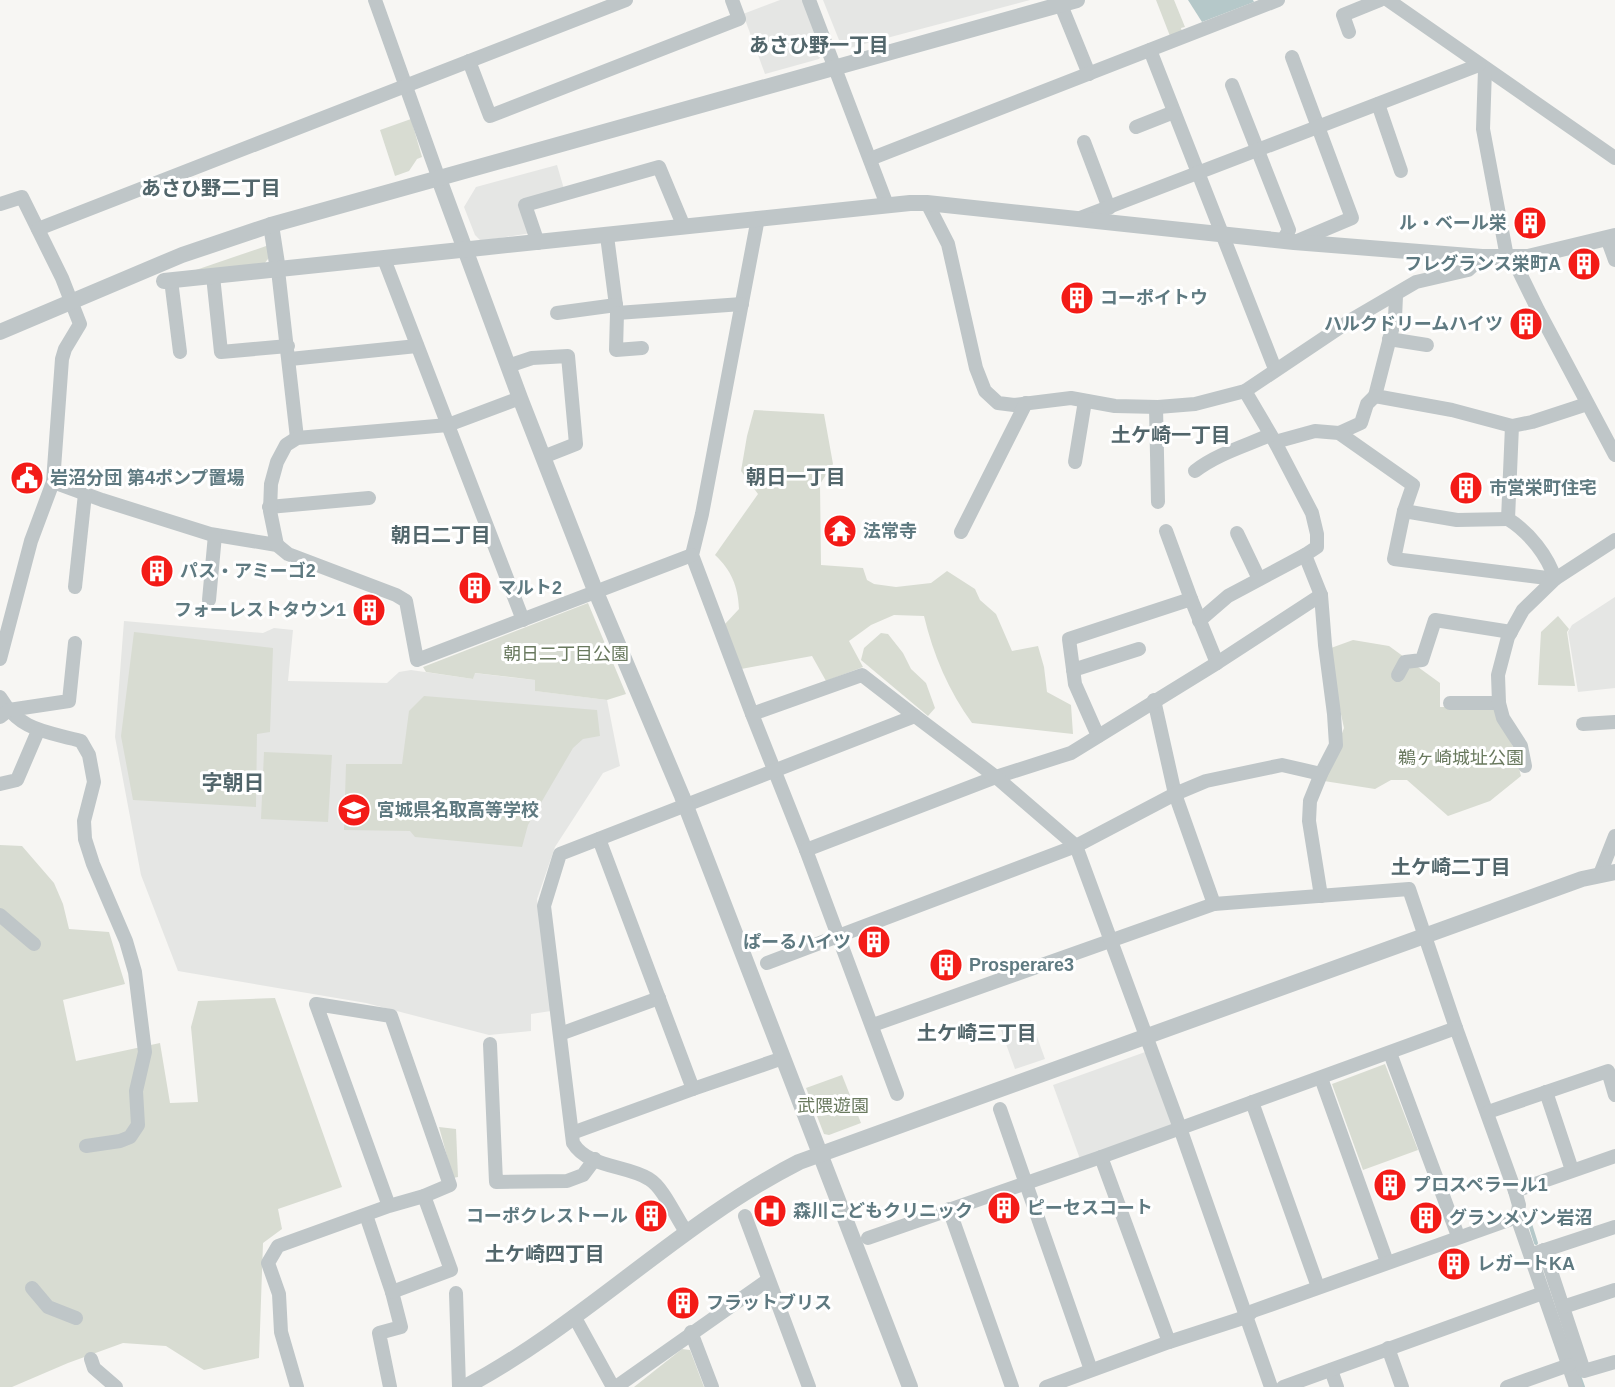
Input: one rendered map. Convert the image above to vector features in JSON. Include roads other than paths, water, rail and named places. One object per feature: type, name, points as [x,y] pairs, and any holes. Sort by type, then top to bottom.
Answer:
[{"type":"street","points":[[375,0],[543,458],[686,806],[910,1387]]},
{"type":"street","points":[[38,229],[626,0]]},
{"type":"street","points":[[469,61],[490,116],[739,19],[732,0]]},
{"type":"street","points":[[809,0],[887,205]]},
{"type":"street","points":[[870,159],[1278,0]]},
{"type":"street","points":[[1349,32],[1343,15],[1380,0]]},
{"type":"street","points":[[1388,0],[1615,158]]},
{"type":"street","points":[[0,332],[182,255],[271,225],[836,69],[1066,2],[1089,74]]},
{"type":"street","points":[[1150,50],[1275,369]]},
{"type":"street","points":[[1289,241],[1353,218],[1292,57]]},
{"type":"street","points":[[1080,218],[1377,104],[1482,67]]},
{"type":"street","points":[[1482,67],[1483,129],[1489,171],[1509,257],[1615,455]]},
{"type":"street","points":[[1232,84],[1289,230],[1289,241]]},
{"type":"street","points":[[1377,104],[1401,171]]},
{"type":"street","points":[[1136,127],[1174,112]]},
{"type":"street","points":[[1084,142],[1109,208]]},
{"type":"street","points":[[538,243],[525,205],[659,167],[684,226]]},
{"type":"street","points":[[0,204],[22,197],[72,301],[80,324],[65,349],[62,359],[53,482],[31,541],[0,659]]},
{"type":"street","points":[[927,203],[948,244],[976,368],[985,391],[998,403],[1026,403],[1071,398],[1115,406],[1156,406],[1195,404],[1245,391],[1275,369],[1416,282],[1468,270],[1482,257]]},
{"type":"street","points":[[180,352],[167,280],[466,251],[887,205],[927,203],[1221,235],[1482,257],[1528,257],[1611,237],[1615,260]]},
{"type":"street","points":[[758,218],[702,514],[692,555],[873,1025],[897,1094]]},
{"type":"street","points":[[271,225],[289,352],[297,438]]},
{"type":"street","points":[[607,236],[617,309],[616,350],[642,348]]},
{"type":"street","points":[[384,259],[523,620]]},
{"type":"street","points":[[213,276],[222,352],[289,352],[417,346]]},
{"type":"street","points":[[1195,471],[1211,459],[1273,438],[1315,431],[1339,433],[1361,423],[1366,404],[1375,396],[1395,318],[1396,296]]},
{"type":"street","points":[[556,313],[742,304]]},
{"type":"street","points":[[1389,339],[1428,345]]},
{"type":"street","points":[[508,366],[532,358],[568,356],[576,444],[543,458]]},
{"type":"street","points":[[1199,621],[1228,596],[1317,547],[1317,534],[1312,513],[1273,438],[1245,391]]},
{"type":"street","points":[[1375,396],[1452,411],[1512,426],[1587,404]]},
{"type":"street","points":[[277,545],[270,507],[271,483],[277,462],[286,445],[297,438],[448,425],[520,398]]},
{"type":"street","points":[[1075,462],[1085,401]]},
{"type":"street","points":[[961,532],[1026,403]]},
{"type":"street","points":[[1156,406],[1158,502]]},
{"type":"street","points":[[1508,519],[1512,426]]},
{"type":"street","points":[[1339,433],[1413,485],[1404,511],[1394,559],[1555,579]]},
{"type":"street","points":[[53,482],[215,535],[277,545],[288,554],[396,595],[406,601],[417,660],[692,555]]},
{"type":"street","points":[[75,587],[85,494]]},
{"type":"street","points":[[270,507],[369,498]]},
{"type":"street","points":[[1404,511],[1457,520],[1508,519],[1521,527],[1551,566],[1555,579]]},
{"type":"street","points":[[1166,531],[1217,663]]},
{"type":"street","points":[[1237,533],[1259,579]]},
{"type":"street","points":[[208,600],[215,535]]},
{"type":"street","points":[[1525,766],[1521,746],[1503,718],[1498,703],[1498,675],[1508,637],[1523,610],[1555,579],[1615,540]]},
{"type":"street","points":[[1305,555],[1321,595],[1336,745],[1310,801],[1309,820],[1321,896]]},
{"type":"street","points":[[806,850],[996,777],[1071,753],[1217,663],[1321,595]]},
{"type":"street","points":[[1098,736],[1075,684],[1069,639],[1191,599]]},
{"type":"street","points":[[1398,675],[1406,662],[1422,660],[1435,620],[1511,632]]},
{"type":"street","points":[[4,714],[69,701],[75,643]]},
{"type":"street","points":[[1073,670],[1139,649]]},
{"type":"street","points":[[752,714],[862,675],[996,777],[1076,846],[1180,1128],[1271,1387]]},
{"type":"street","points":[[0,698],[4,714]]},
{"type":"street","points":[[1154,700],[1174,794],[1214,904]]},
{"type":"street","points":[[1450,703],[1498,703]]},
{"type":"street","points":[[4,714],[38,731],[81,741],[89,755],[94,782],[84,821],[86,839],[93,864],[126,941],[132,961],[143,1025],[145,1052],[136,1091],[138,1125],[130,1137],[120,1141],[86,1146]]},
{"type":"street","points":[[687,1233],[660,1190],[650,1179],[595,1159],[578,1151],[573,1143],[544,906],[560,854],[915,716]]},
{"type":"street","points":[[1583,724],[1615,722]]},
{"type":"street","points":[[0,784],[17,780],[38,731]]},
{"type":"street","points":[[767,963],[1076,846],[1174,794],[1206,781],[1282,765],[1321,774]]},
{"type":"street","points":[[465,1387],[524,1354],[687,1233],[777,1173],[820,1154],[1146,1035],[1425,935],[1607,873],[1615,836]]},
{"type":"street","points":[[599,839],[693,1089]]},
{"type":"street","points":[[873,1025],[1214,904],[1409,889],[1515,1191],[1519,1205],[1517,1216],[1563,1306],[1584,1371],[1615,1362]]},
{"type":"street","points":[[0,915],[34,944]]},
{"type":"street","points":[[560,1034],[659,998]]},
{"type":"street","points":[[297,1387],[281,1332],[279,1294],[268,1263],[278,1246],[450,1185],[391,1016],[316,1004],[388,1206]]},
{"type":"street","points":[[868,1238],[1026,1184],[1456,1028]]},
{"type":"street","points":[[490,1044],[496,1182],[567,1181],[583,1175],[595,1159]]},
{"type":"street","points":[[1390,1053],[1458,1236]]},
{"type":"street","points":[[572,1132],[783,1058]]},
{"type":"street","points":[[1488,1112],[1608,1071],[1615,1095]]},
{"type":"street","points":[[1321,1078],[1387,1262]]},
{"type":"street","points":[[1546,1092],[1572,1170]]},
{"type":"street","points":[[1251,1102],[1318,1287]]},
{"type":"street","points":[[1000,1109],[1091,1370]]},
{"type":"street","points":[[1515,1191],[1615,1156]]},
{"type":"street","points":[[1101,1157],[1169,1342]]},
{"type":"street","points":[[392,1292],[451,1270],[424,1196]]},
{"type":"street","points":[[949,1209],[1012,1387]]},
{"type":"street","points":[[366,1215],[392,1292],[400,1327],[379,1334],[390,1387]]},
{"type":"street","points":[[745,1216],[809,1387]]},
{"type":"street","points":[[1046,1387],[1169,1342],[1246,1317],[1253,1311],[1517,1216]]},
{"type":"street","points":[[1537,1252],[1615,1227]]},
{"type":"street","points":[[1537,1252],[1543,1293],[1575,1387]]},
{"type":"street","points":[[574,1316],[614,1387],[768,1280]]},
{"type":"street","points":[[32,1288],[48,1307],[76,1318]]},
{"type":"street","points":[[1563,1306],[1615,1290]]},
{"type":"street","points":[[456,1293],[459,1387]]},
{"type":"street","points":[[1283,1387],[1543,1293]]},
{"type":"street","points":[[691,1332],[712,1387]]},
{"type":"street","points":[[1388,1348],[1402,1387]]},
{"type":"street","points":[[91,1359],[94,1368],[116,1387]]},
{"type":"street","points":[[1507,1387],[1569,1365]]},
{"type":"street","points":[[1331,1370],[1337,1387]]},
{"type":"waterway","points":[[1530,1224],[1536,1243]]},
{"type":"waterway","points":[[1578,1373],[1583,1387]]},
{"type":"place","name":"ル・ベール栄","points":[[1530,223]]},
{"type":"place","name":"フレグランス栄町A","points":[[1584,264]]},
{"type":"place","name":"コーポイトウ","points":[[1077,298]]},
{"type":"place","name":"ハルクドリームハイツ","points":[[1526,324]]},
{"type":"place","name":"岩沼分団 第4ポンプ置場","points":[[27,478]]},
{"type":"place","name":"市営栄町住宅","points":[[1466,488]]},
{"type":"place","name":"法常寺","points":[[840,531]]},
{"type":"place","name":"パス・アミーゴ2","points":[[157,571]]},
{"type":"place","name":"マルト2","points":[[475,588]]},
{"type":"place","name":"フォーレストタウン1","points":[[369,610]]},
{"type":"place","name":"宮城県名取高等学校","points":[[354,810]]},
{"type":"place","name":"ぱーるハイツ","points":[[874,942]]},
{"type":"place","name":"Prosperare3","points":[[946,965]]},
{"type":"place","name":"プロスペラール1","points":[[1390,1185]]},
{"type":"place","name":"ピーセスコート","points":[[1004,1208]]},
{"type":"place","name":"森川こどもクリニック","points":[[770,1211]]},
{"type":"place","name":"コーポクレストール","points":[[651,1216]]},
{"type":"place","name":"グランメゾン岩沼","points":[[1426,1218]]},
{"type":"place","name":"レガートKA","points":[[1454,1264]]},
{"type":"place","name":"フラットブリス","points":[[683,1303]]},
{"type":"district","name":"あさひ野一丁目","points":[[819,45]]},
{"type":"district","name":"あさひ野二丁目","points":[[211,188]]},
{"type":"district","name":"土ケ崎一丁目","points":[[1171,435]]},
{"type":"district","name":"朝日一丁目","points":[[796,477]]},
{"type":"district","name":"朝日二丁目","points":[[441,535]]},
{"type":"district","name":"字朝日","points":[[233,783]]},
{"type":"district","name":"土ケ崎二丁目","points":[[1451,867]]},
{"type":"district","name":"土ケ崎三丁目","points":[[977,1033]]},
{"type":"district","name":"土ケ崎四丁目","points":[[545,1254]]},
{"type":"park label","name":"朝日二丁目公園","points":[[566,654]]},
{"type":"park label","name":"鵜ヶ崎城址公園","points":[[1461,758]]},
{"type":"park label","name":"武隈遊園","points":[[833,1106]]}]
